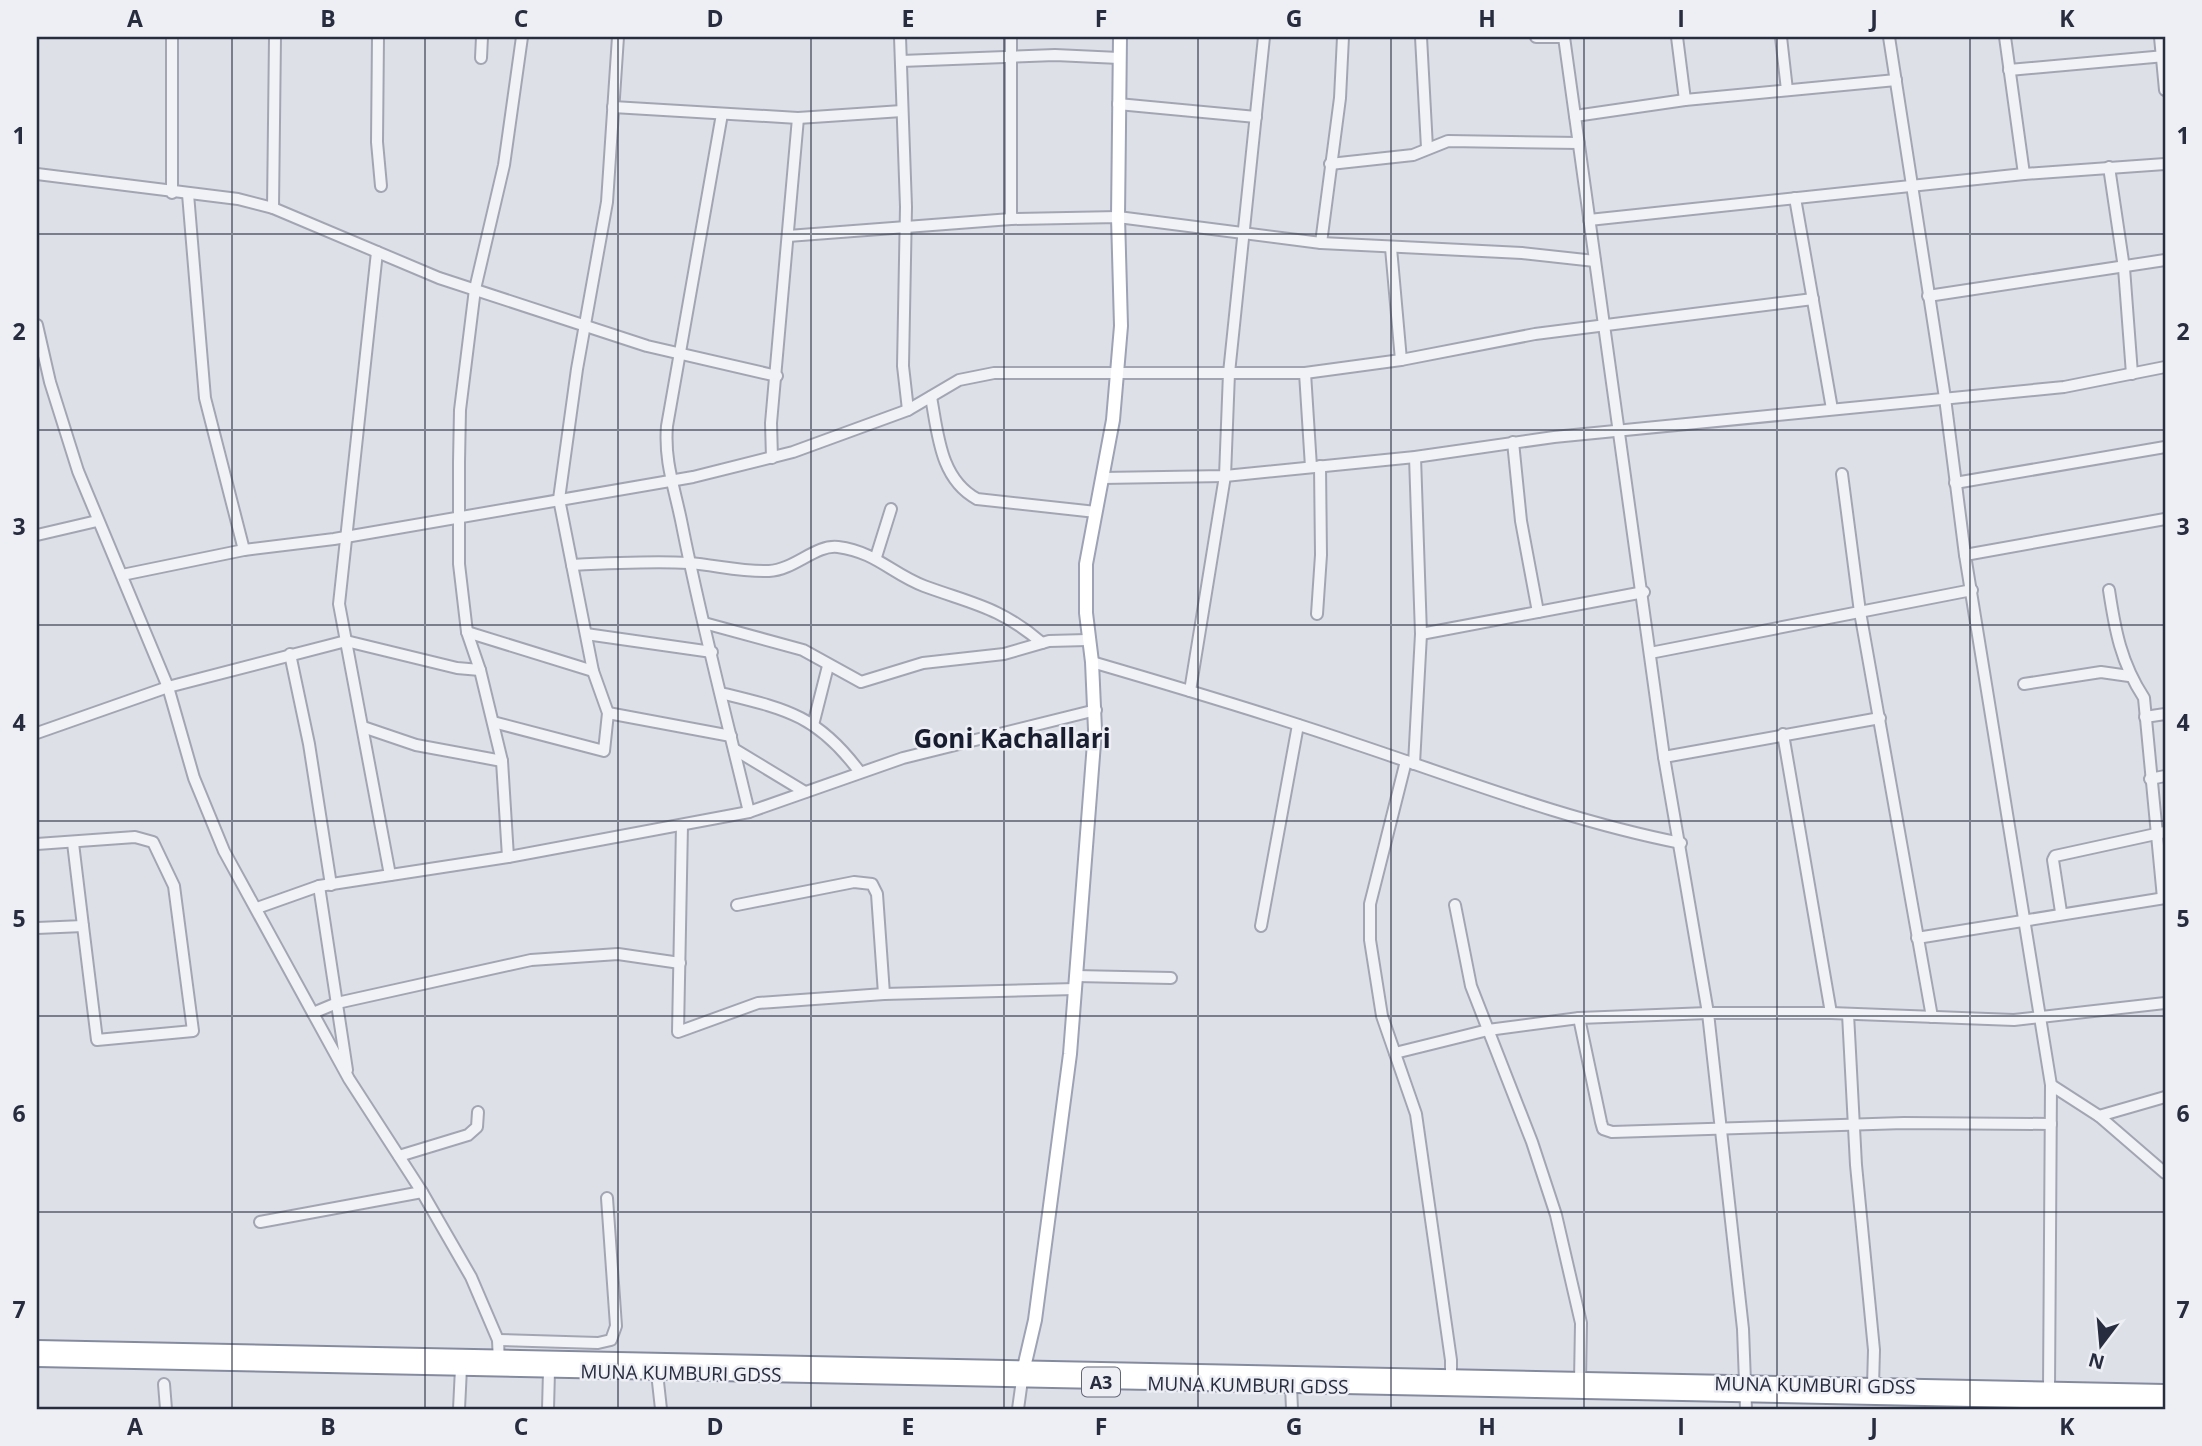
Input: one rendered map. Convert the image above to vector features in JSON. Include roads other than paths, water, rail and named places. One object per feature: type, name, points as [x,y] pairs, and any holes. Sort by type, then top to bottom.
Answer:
[{"type":"highway","name":"MUNA KUMBURI GDSS","points":[[37,1348],[499,1363],[1023,1374],[1291,1386],[2165,1403]]},
{"type":"highway","name":"MUNA KUMBURI GDSS","points":[[37,1359],[461,1368],[499,1363],[549,1371],[657,1373],[1451,1377],[1580,1381],[1746,1396]]},
{"type":"highway","name":"MUNA KUMBURI GDSS","points":[[1873,1397],[2049,1390],[2165,1392]]},
{"type":"main road","points":[[1023,1374],[1035,1320],[1070,1054],[1096,710],[1092,662],[1087,640],[1086,564],[1102,478],[1121,326],[1118,216],[1120,37]]},
{"type":"street","points":[[172,192],[173,37]]},
{"type":"street","points":[[273,208],[275,37]]},
{"type":"street","points":[[378,37],[377,142],[381,186]]},
{"type":"street","points":[[481,58],[482,37]]},
{"type":"street","points":[[508,857],[502,761],[480,670],[467,632],[458,517],[460,410],[475,289],[504,165],[522,37]]},
{"type":"street","points":[[493,722],[604,751],[608,713],[593,671],[559,499],[585,324],[607,202],[618,37]]},
{"type":"street","points":[[901,37],[906,229],[902,366],[908,410]]},
{"type":"street","points":[[1011,219],[1012,37]]},
{"type":"street","points":[[1190,691],[1226,476],[1228,373],[1264,37]]},
{"type":"street","points":[[1321,243],[1340,98],[1343,37]]},
{"type":"street","points":[[1421,37],[1427,148]]},
{"type":"street","points":[[1536,37],[1564,37],[1644,592],[1664,757],[1681,843],[1708,1013],[1743,1329],[1746,1396]]},
{"type":"street","points":[[1677,37],[1685,100]]},
{"type":"street","points":[[1781,37],[1787,90]]},
{"type":"street","points":[[1889,37],[1945,398],[1965,555],[2051,1085],[2049,1390]]},
{"type":"street","points":[[2005,37],[2024,174]]},
{"type":"street","points":[[2160,37],[2164,56],[2165,90]]},
{"type":"street","points":[[2009,70],[2164,56]]},
{"type":"street","points":[[901,61],[1012,57],[1119,58]]},
{"type":"street","points":[[1575,116],[1685,100],[1896,80]]},
{"type":"street","points":[[1118,104],[1256,117]]},
{"type":"street","points":[[613,107],[799,118],[902,111]]},
{"type":"street","points":[[723,114],[665,455],[749,812]]},
{"type":"street","points":[[772,458],[771,423],[799,118]]},
{"type":"street","points":[[1330,164],[1378,161],[1413,155],[1448,141],[1579,143]]},
{"type":"street","points":[[1589,220],[2024,174],[2165,164]]},
{"type":"street","points":[[2109,167],[2124,268],[2132,373]]},
{"type":"street","points":[[37,174],[238,199],[273,208],[439,278],[681,354],[777,376]]},
{"type":"street","points":[[188,194],[205,398],[244,550]]},
{"type":"street","points":[[1796,198],[1832,409]]},
{"type":"street","points":[[788,236],[1011,219],[1118,216],[1321,243],[1522,253],[1595,261]]},
{"type":"street","points":[[1391,248],[1401,360]]},
{"type":"street","points":[[377,252],[348,535],[340,573],[339,604],[390,875]]},
{"type":"street","points":[[1928,296],[2165,260]]},
{"type":"street","points":[[122,575],[244,550],[673,480],[772,458],[908,410],[959,380],[994,373],[1305,373],[1401,360],[1535,334],[1813,299]]},
{"type":"street","points":[[38,332],[50,382],[78,471],[168,687],[204,802],[224,851],[349,1079],[422,1192],[471,1277],[498,1340],[499,1363]]},
{"type":"street","points":[[1102,478],[1226,476],[1415,457],[1513,442],[2064,387],[2165,367]]},
{"type":"street","points":[[1305,373],[1316,466],[1321,541],[1317,614]]},
{"type":"street","points":[[37,383],[50,382]]},
{"type":"street","points":[[931,397],[942,452],[951,476],[962,491],[977,499],[1096,512]]},
{"type":"street","points":[[1513,442],[1521,521],[1538,612]]},
{"type":"street","points":[[1955,483],[2165,447]]},
{"type":"street","points":[[1415,457],[1421,634],[1410,762],[1370,904],[1368,924],[1382,1016],[1416,1114],[1451,1360],[1451,1377]]},
{"type":"street","points":[[1842,474],[1860,612],[1932,1017]]},
{"type":"street","points":[[876,557],[891,509]]},
{"type":"street","points":[[1965,555],[2165,519]]},
{"type":"street","points":[[37,536],[97,521]]},
{"type":"street","points":[[572,565],[690,563],[769,571],[793,566],[820,550],[835,546],[876,557],[922,586],[998,611],[1018,622],[1042,643]]},
{"type":"street","points":[[1650,653],[1972,590]]},
{"type":"street","points":[[1917,938],[2023,921],[2061,912],[2164,898],[2161,832],[2150,779],[2144,698],[2129,676],[2118,645],[2109,590]]},
{"type":"street","points":[[1421,634],[1644,592]]},
{"type":"street","points":[[704,623],[803,650],[861,682],[923,663],[993,655],[1042,643],[1087,640]]},
{"type":"street","points":[[467,632],[593,671]]},
{"type":"street","points":[[586,634],[712,652]]},
{"type":"street","points":[[37,733],[168,687],[346,641],[457,668],[480,670]]},
{"type":"street","points":[[290,654],[309,744],[337,1003],[349,1079]]},
{"type":"street","points":[[1092,662],[1298,725],[1580,820],[1681,843]]},
{"type":"street","points":[[813,725],[828,666]]},
{"type":"street","points":[[2024,684],[2101,672],[2129,676]]},
{"type":"street","points":[[721,693],[788,709],[838,744],[859,771]]},
{"type":"street","points":[[257,908],[325,885],[508,857],[749,812],[859,771],[1096,710]]},
{"type":"street","points":[[608,713],[731,736]]},
{"type":"street","points":[[2145,717],[2165,714]]},
{"type":"street","points":[[1664,757],[1880,718]]},
{"type":"street","points":[[1261,926],[1298,725]]},
{"type":"street","points":[[363,727],[416,745],[502,761]]},
{"type":"street","points":[[1783,734],[1831,1013]]},
{"type":"street","points":[[734,749],[805,792]]},
{"type":"street","points":[[2150,779],[2165,776]]},
{"type":"street","points":[[682,825],[678,1032],[758,1003],[884,993],[1171,978]]},
{"type":"street","points":[[2061,912],[2053,860],[2055,856],[2161,832]]},
{"type":"street","points":[[37,844],[135,837],[153,842],[174,886],[193,1031],[97,1040],[73,843]]},
{"type":"street","points":[[737,905],[854,882],[872,884],[877,894],[884,993]]},
{"type":"street","points":[[1455,905],[1471,986],[1532,1142],[1556,1215],[1581,1323],[1580,1381]]},
{"type":"street","points":[[37,928],[83,926]]},
{"type":"street","points":[[313,1013],[337,1003],[531,960],[618,954],[680,963]]},
{"type":"street","points":[[1395,1053],[1488,1030],[1579,1018],[1708,1013],[2041,1018],[2165,1003]]},
{"type":"street","points":[[1848,1014],[1854,1124],[1874,1350],[1873,1397]]},
{"type":"street","points":[[1579,1018],[1603,1129],[1630,1133],[1854,1124],[2051,1124]]},
{"type":"street","points":[[2051,1085],[2099,1116],[2165,1173]]},
{"type":"street","points":[[2099,1116],[2165,1097]]},
{"type":"street","points":[[399,1156],[468,1135],[477,1127],[478,1112]]},
{"type":"street","points":[[260,1222],[422,1192]]},
{"type":"street","points":[[498,1340],[598,1343],[611,1340],[615,1326],[607,1198]]},
{"type":"street","points":[[459,1409],[461,1368]]},
{"type":"street","points":[[548,1409],[549,1371]]},
{"type":"street","points":[[657,1373],[662,1409]]},
{"type":"street","points":[[1018,1409],[1023,1374]]},
{"type":"street","points":[[164,1384],[166,1409]]},
{"type":"street","points":[[1291,1386],[1292,1409]]},
{"type":"district","name":"Goni Kachallari","points":[[1012,738]]}]
